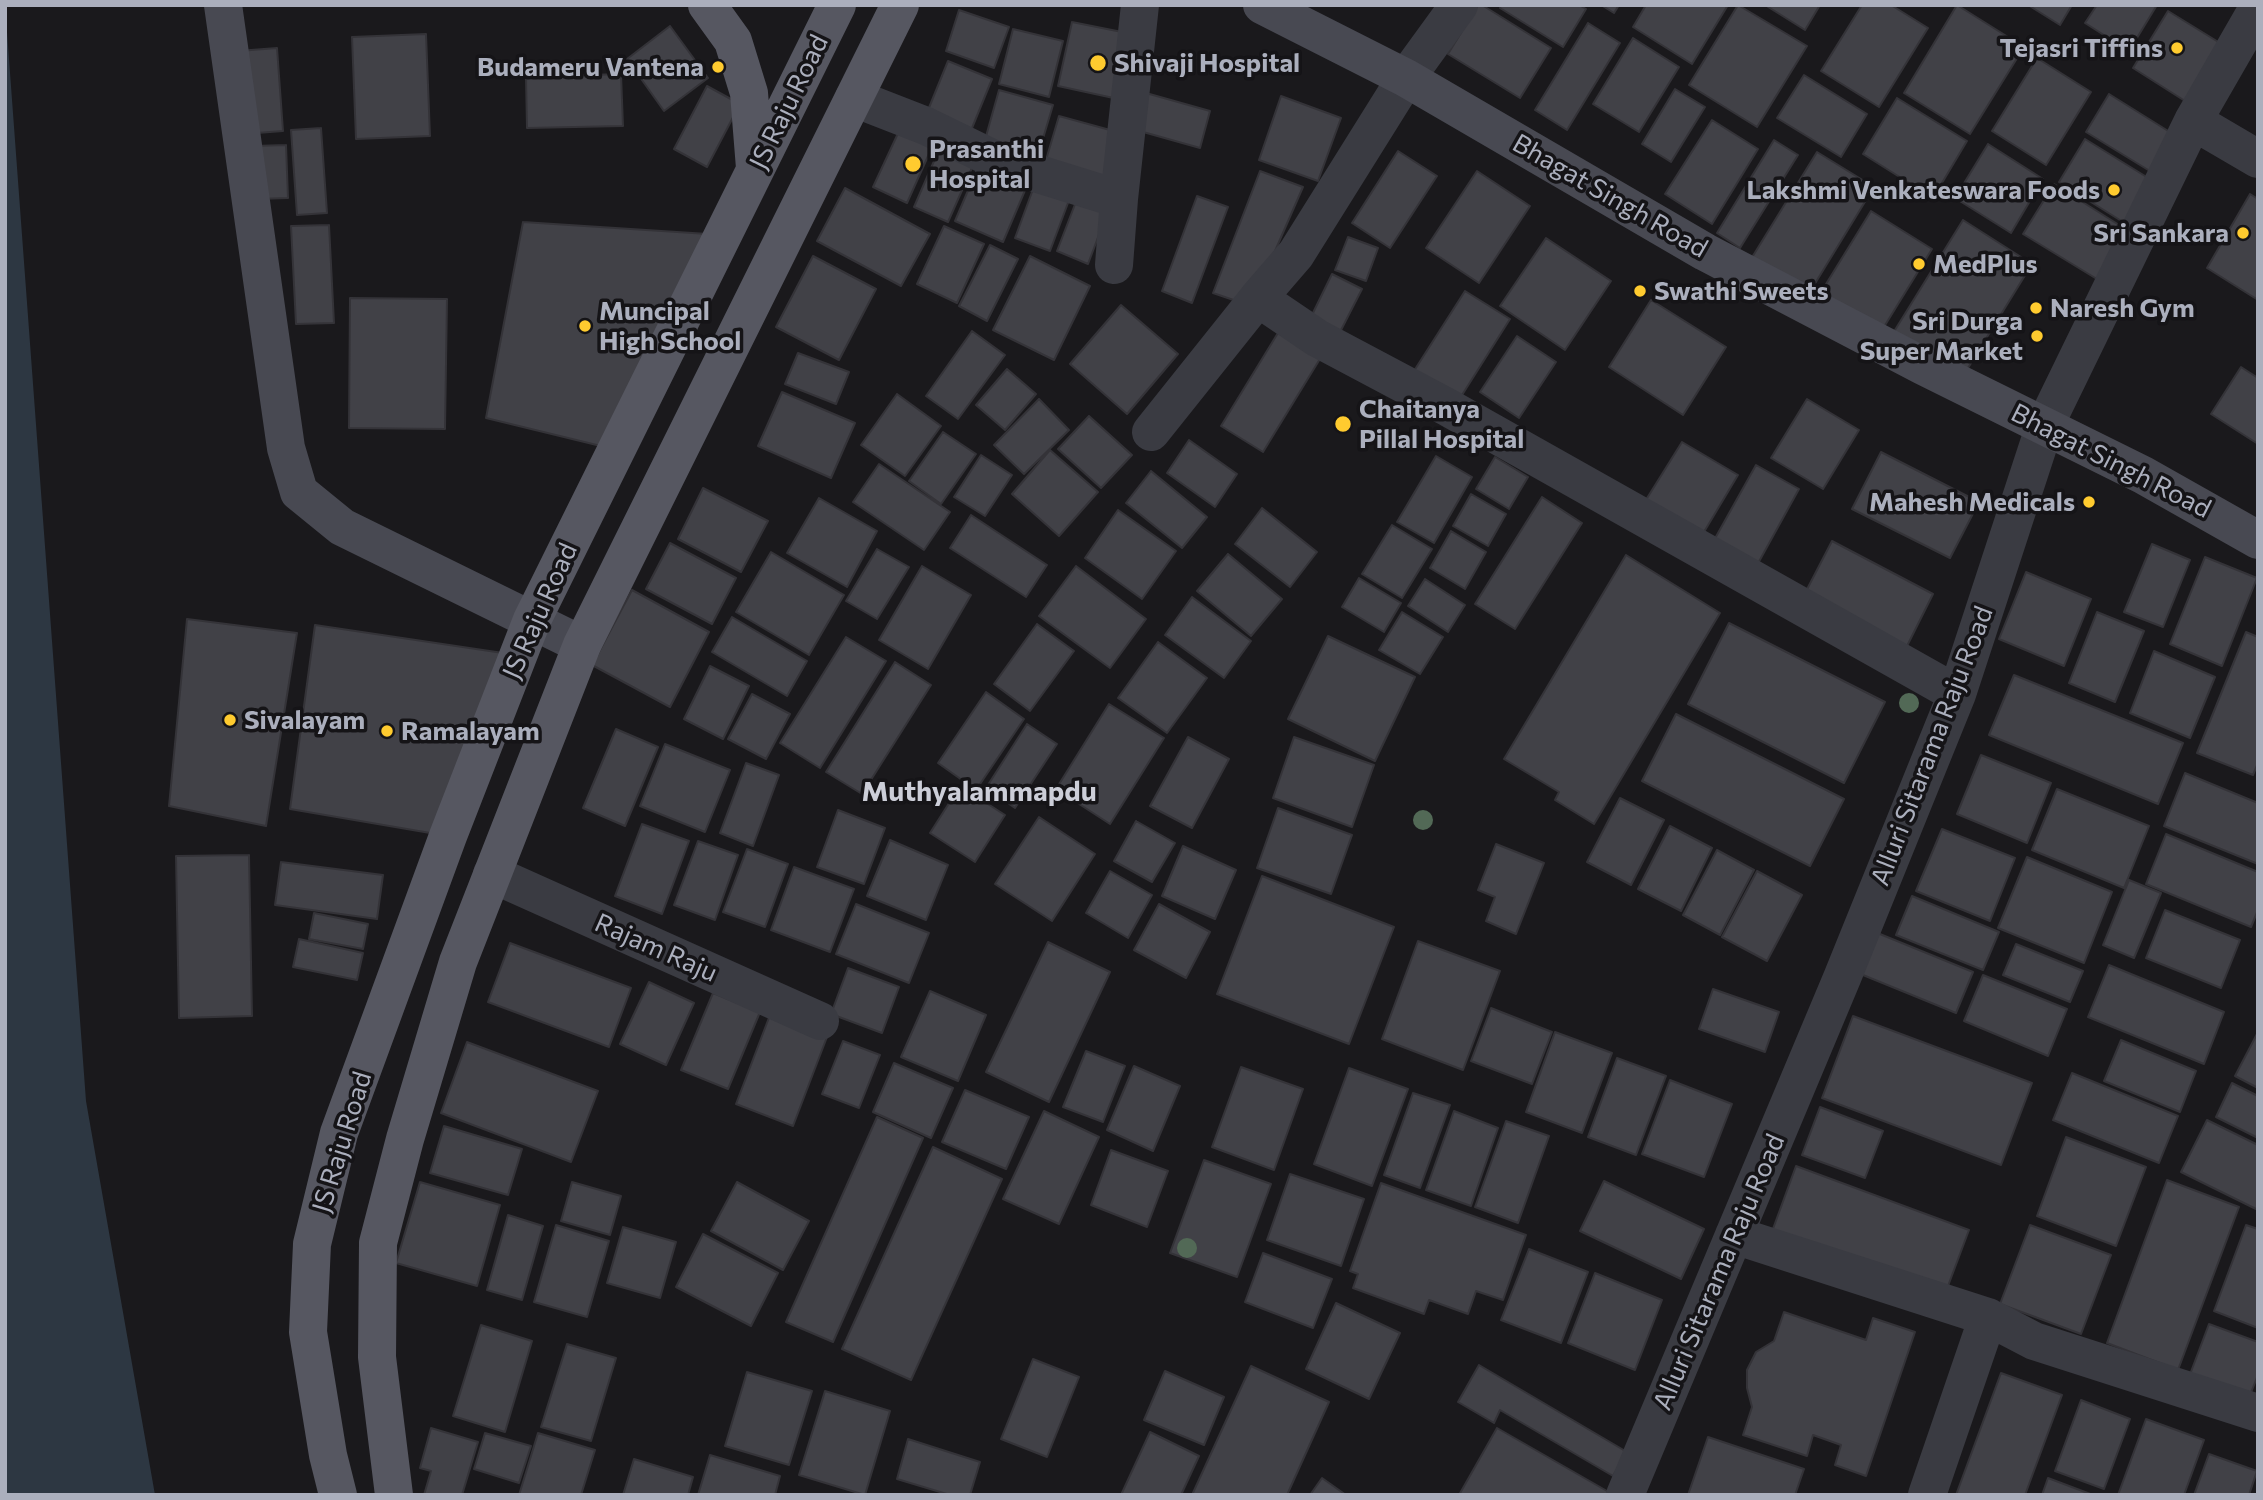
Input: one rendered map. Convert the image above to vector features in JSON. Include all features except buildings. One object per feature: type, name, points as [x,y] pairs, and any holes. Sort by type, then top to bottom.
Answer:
[{"type":"main road","points":[[708,5],[733,41],[749,93],[755,170]]},
{"type":"main road","name":"JS Raju Road","points":[[338,1495],[328,1455],[308,1332],[312,1244],[339,1133],[448,836],[532,620],[837,5]]},
{"type":"main road","name":"JS Raju Road","points":[[394,1495],[377,1357],[378,1243],[458,962],[582,645],[900,5]]},
{"type":"street","points":[[223,5],[286,448],[299,492],[342,527],[582,645]]},
{"type":"street","points":[[1114,265],[1140,5]]},
{"type":"street","name":"Bhagat Singh Road","points":[[1262,5],[1406,78],[1705,252],[1923,366],[2143,475],[2258,540]]},
{"type":"street","points":[[1151,432],[1296,254],[1406,78],[1459,5]]},
{"type":"street","name":"Alluri Sitarama Raju Road","points":[[1625,1495],[1837,990],[1957,694],[2045,425],[2193,121],[2258,8]]},
{"type":"street","points":[[854,98],[926,126],[1000,162],[1119,199]]},
{"type":"street","points":[[2193,121],[2258,159]]},
{"type":"street","points":[[1258,298],[1317,338],[1447,407],[1957,694]]},
{"type":"street","name":"Rajam Raju","points":[[492,874],[820,1021]]},
{"type":"street","points":[[1734,1235],[1988,1317],[2034,1340],[2258,1413]]},
{"type":"street","points":[[1927,1495],[1988,1317]]},
{"type":"water","points":[[5,5],[86,1101],[155,1495],[5,1495]]},
{"type":"place","name":"Tejasri Tiffins","points":[[2177,48]]},
{"type":"place","name":"Shivaji Hospital","points":[[1098,63]]},
{"type":"place","name":"Budameru Vantena","points":[[718,67]]},
{"type":"place","name":"Prasanthi Hospital","points":[[913,164]]},
{"type":"place","name":"Lakshmi Venkateswara Foods","points":[[2114,190]]},
{"type":"place","name":"Sri Sankara","points":[[2243,233]]},
{"type":"place","name":"MedPlus","points":[[1919,264]]},
{"type":"place","name":"Swathi Sweets","points":[[1640,291]]},
{"type":"place","name":"Naresh Gym","points":[[2036,308]]},
{"type":"place","name":"Muncipal High School","points":[[585,326]]},
{"type":"place","name":"Sri Durga Super Market","points":[[2037,336]]},
{"type":"place","name":"Chaitanya Pillal Hospital","points":[[1343,424]]},
{"type":"place","name":"Mahesh Medicals","points":[[2089,502]]},
{"type":"place","name":"Sivalayam","points":[[230,720]]},
{"type":"place","name":"Ramalayam","points":[[387,731]]},
{"type":"district","name":"Muthyalammapdu","points":[[979,792]]}]
